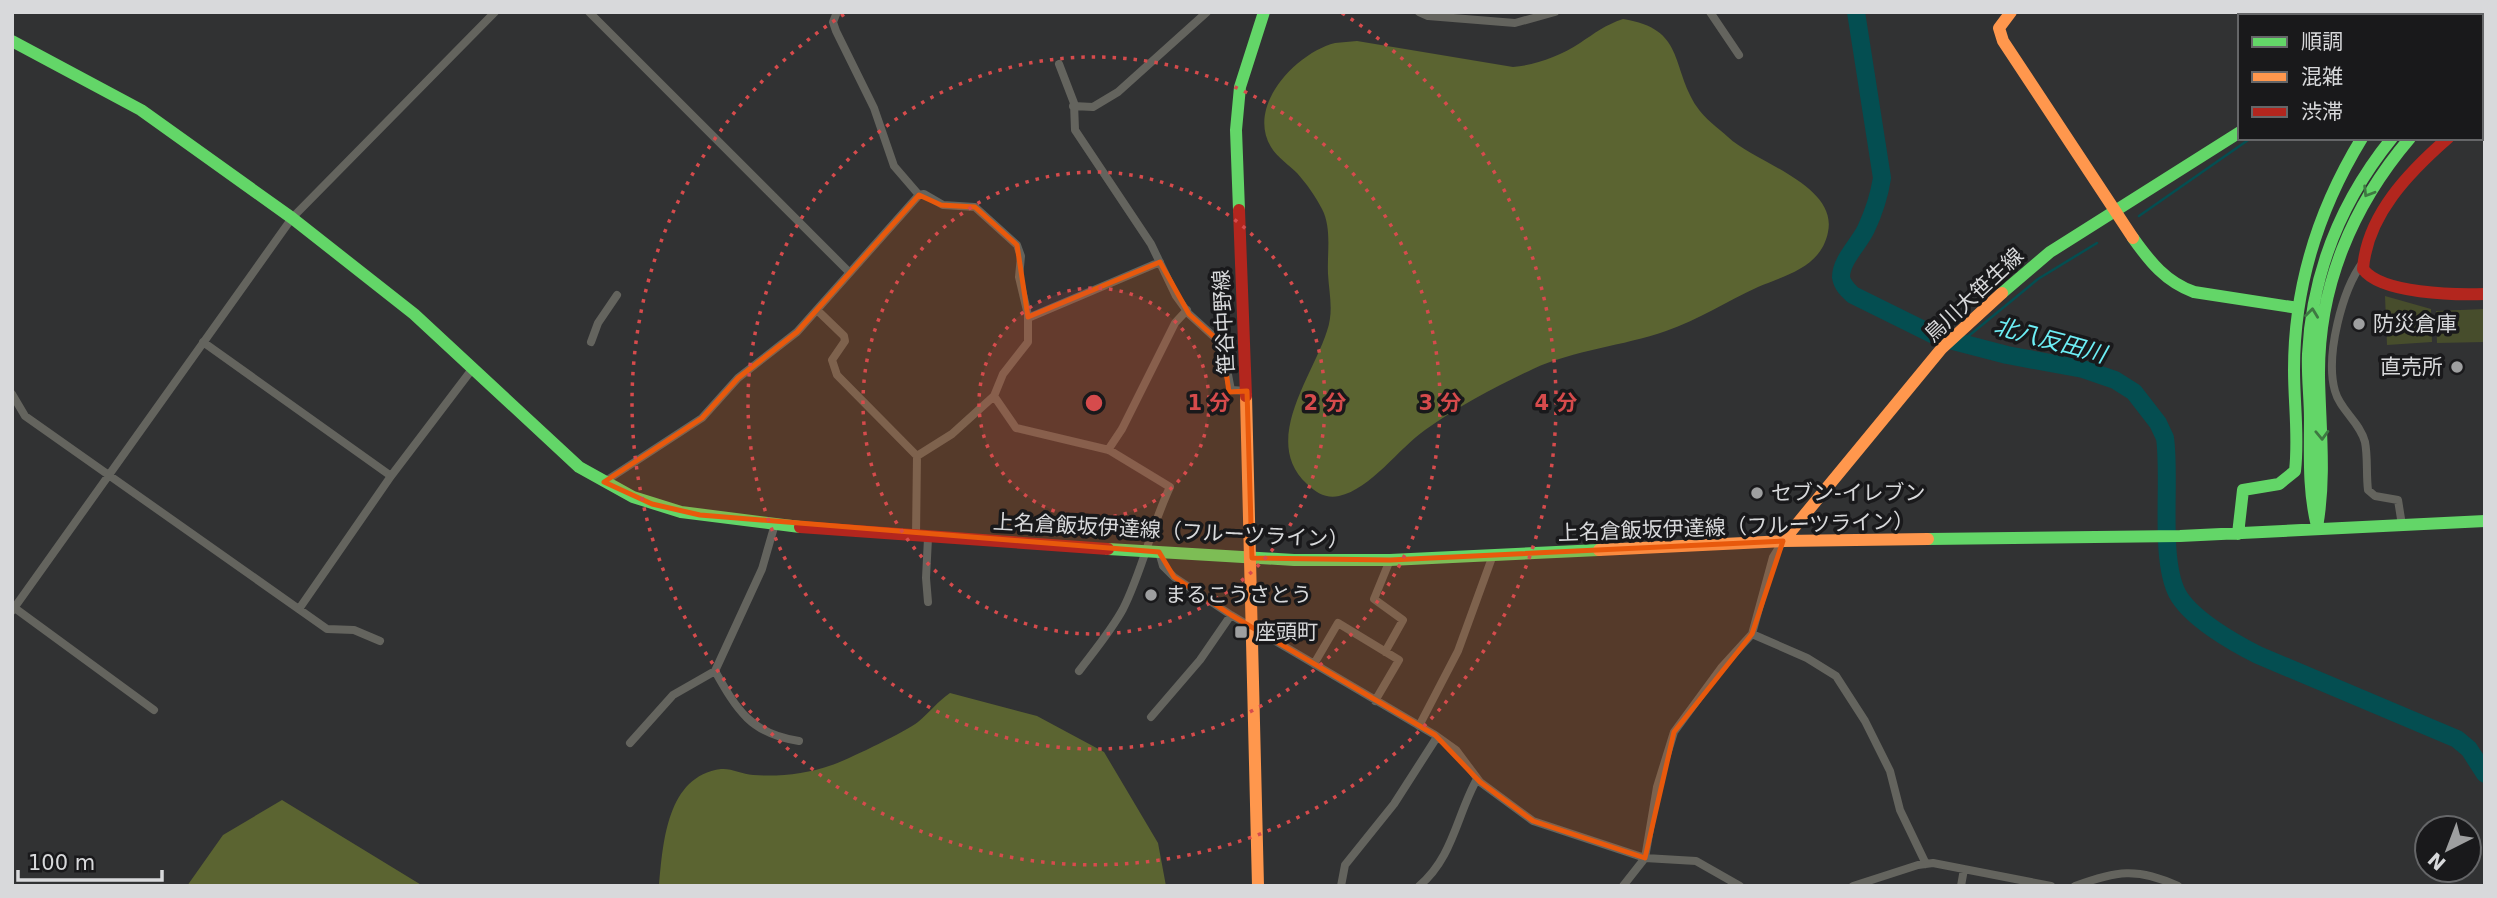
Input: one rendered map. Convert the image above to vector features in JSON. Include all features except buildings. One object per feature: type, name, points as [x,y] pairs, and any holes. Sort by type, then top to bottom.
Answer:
[{"type":"main road","name":"笹谷中野線","points":[[1258,886],[1252,558],[1247,391],[1237,208],[1237,107],[1245,66],[1264,12]]},
{"type":"main road","points":[[2011,12],[1999,28],[2003,41],[2150,263],[2178,286],[2194,292],[2298,308]]},
{"type":"main road","name":"上名倉飯坂伊達線（フルーツライン）","points":[[12,41],[141,110],[292,218],[414,314],[563,455],[633,497],[668,508],[775,524],[922,537],[1252,558],[1390,560],[1783,541],[2159,537],[2317,527],[2485,521]]},
{"type":"main road","name":"鳥川大笹生線","points":[[1783,541],[1942,348],[1956,335],[2050,252],[2238,133]]},
{"type":"main road","points":[[2238,534],[2243,490],[2279,484],[2295,471],[2294,367],[2298,308],[2318,217],[2361,140]]},
{"type":"main road","points":[[2317,527],[2310,502],[2308,376],[2314,302],[2340,216],[2360,180],[2390,140]]},
{"type":"main road","points":[[2317,527],[2324,499],[2319,373],[2328,292],[2346,234],[2358,208],[2384,169],[2408,140]]},
{"type":"main road","points":[[2446,140],[2410,174],[2389,203],[2368,238],[2363,262],[2368,276],[2398,286],[2449,296],[2485,295]]},
{"type":"street","points":[[154,710],[13,608],[292,218],[495,12]]},
{"type":"street","points":[[589,12],[849,272]]},
{"type":"street","points":[[837,12],[833,22],[836,31],[874,108],[894,166],[919,195]]},
{"type":"street","points":[[1073,106],[1093,107],[1118,92],[1207,12]]},
{"type":"street","points":[[1419,12],[1428,16],[1482,17],[1515,23],[1555,12]]},
{"type":"street","points":[[1710,12],[1739,55]]},
{"type":"street","points":[[1059,64],[1073,106],[1075,130],[1100,170],[1115,187],[1160,262],[1176,296],[1222,344],[1231,390],[1247,391]]},
{"type":"street","points":[[604,482],[702,418],[738,378],[787,341],[919,195],[924,194],[943,205],[975,206],[1017,245],[1021,256],[1019,276],[1028,317],[1027,346],[1003,374],[994,396],[952,434],[917,456]]},
{"type":"street","points":[[1028,317],[1160,262]]},
{"type":"street","points":[[2363,262],[2351,277],[2338,324],[2335,391],[2364,439],[2368,490],[2375,496],[2398,500],[2402,524]]},
{"type":"street","points":[[591,342],[598,323],[617,295]]},
{"type":"street","points":[[817,310],[843,333],[845,341],[832,360],[837,375],[917,456],[928,602]]},
{"type":"street","points":[[1108,450],[1122,429],[1175,323],[1187,310]]},
{"type":"street","points":[[203,342],[391,476]]},
{"type":"street","points":[[299,609],[391,476],[473,368]]},
{"type":"street","points":[[12,394],[25,416],[327,629],[354,630],[380,641]]},
{"type":"street","points":[[994,396],[1016,428],[1108,450],[1170,487],[1153,523],[1153,551],[1123,609],[1079,671]]},
{"type":"street","points":[[630,743],[673,695],[715,671],[762,569],[775,524]]},
{"type":"street","points":[[1623,886],[1645,858],[1657,788],[1674,732],[1721,668],[1752,634],[1773,558],[1783,541]]},
{"type":"street","points":[[1153,551],[1174,577],[1231,615],[1456,750],[1477,779],[1533,821],[1645,858],[1696,861],[1740,886]]},
{"type":"street","points":[[1419,726],[1458,651],[1493,555]]},
{"type":"street","points":[[1385,652],[1403,620],[1374,599],[1390,560]]},
{"type":"street","points":[[1151,717],[1200,660],[1231,615]]},
{"type":"street","points":[[1314,664],[1338,623],[1399,660],[1375,701]]},
{"type":"street","points":[[1752,634],[1807,658],[1836,676],[1865,721],[1885,761],[1898,790],[1900,810],[1926,864]]},
{"type":"street","points":[[715,671],[744,718],[767,730],[799,741]]},
{"type":"street","points":[[1341,886],[1345,865],[1394,804],[1437,737]]},
{"type":"street","points":[[1419,886],[1451,844],[1464,801],[1477,779]]},
{"type":"street","points":[[1853,886],[1926,864],[2051,886]]},
{"type":"street","points":[[1961,886],[1964,869]]},
{"type":"street","points":[[2075,886],[2130,872],[2145,872],[2178,886]]},
{"type":"highlighted area","points":[[919,195],[941,205],[975,207],[1017,245],[1028,317],[1160,262],[1189,314],[1222,344],[1229,392],[1247,391],[1252,558],[1390,560],[1783,541],[1752,634],[1674,732],[1645,858],[1533,821],[1480,782],[1435,735],[1231,615],[1174,577],[1159,552],[700,515],[652,504],[604,482],[702,418],[738,378],[797,332]]},
{"type":"green space","points":[[1623,19],[1643,24],[1667,40],[1674,51],[1689,92],[1707,119],[1740,146],[1792,176],[1820,201],[1828,215],[1828,232],[1818,254],[1790,274],[1746,292],[1678,327],[1565,357],[1505,383],[1425,430],[1373,477],[1351,492],[1330,497],[1314,490],[1294,467],[1289,449],[1289,429],[1294,409],[1329,324],[1331,309],[1328,232],[1325,216],[1317,200],[1297,173],[1274,151],[1265,131],[1265,115],[1279,83],[1305,58],[1335,43],[1357,41],[1513,67],[1556,56]]},
{"type":"green space","points":[[2385,296],[2431,309],[2432,342],[2387,345]]},
{"type":"green space","points":[[2485,309],[2485,342],[2437,343],[2436,311]]},
{"type":"green space","points":[[950,693],[1037,716],[1104,752],[1158,843],[1166,886],[659,886],[666,831],[671,814],[689,784],[703,774],[725,769],[753,775],[782,775],[813,771],[832,765],[918,722]]},
{"type":"green space","points":[[282,800],[423,886],[187,886],[223,835]]},
{"type":"waterway","name":"北八反田川","points":[[1856,12],[1882,178],[1869,223],[1842,271],[1841,277],[1846,287],[1853,295],[1938,337],[2007,355],[2083,369],[2115,380],[2134,392],[2158,423],[2165,438],[2168,560],[2177,593],[2192,612],[2213,629],[2258,655],[2457,739],[2469,749],[2485,774]]},
{"type":"waterway","points":[[2139,216],[2248,140]]},
{"type":"waterway","points":[[1960,343],[2038,279],[2097,243]]},
{"type":"traffic: fast","points":[[1239,210],[1236,130],[1240,87],[1264,12]]},
{"type":"traffic: fast","points":[[12,41],[141,110],[292,218],[414,314],[579,467],[633,497],[681,512],[800,527]]},
{"type":"traffic: fast","points":[[2002,293],[2050,252],[2238,133]]},
{"type":"traffic: fast","points":[[2238,534],[2243,490],[2279,484],[2295,471],[2297,446],[2294,370],[2298,308],[2321,221],[2346,165],[2361,140]]},
{"type":"traffic: fast","points":[[2317,526],[2311,486],[2308,362],[2316,295],[2332,239],[2344,213],[2358,187],[2390,140]]},
{"type":"traffic: fast","points":[[2317,527],[2322,471],[2320,344],[2332,280],[2355,220],[2389,164],[2408,140]]},
{"type":"traffic: fast","points":[[2133,238],[2159,270],[2184,288],[2194,292],[2298,308]]},
{"type":"traffic: fast","points":[[1928,539],[2180,536],[2485,521]]},
{"type":"traffic: fast","points":[[1108,549],[1294,560],[1390,560],[1599,550]]},
{"type":"traffic: slow","points":[[2011,12],[1999,28],[2003,41],[2133,238]]},
{"type":"traffic: slow","points":[[1783,541],[1942,348],[2002,293]]},
{"type":"traffic: slow","points":[[1246,396],[1258,886]]},
{"type":"traffic: slow","points":[[1599,550],[1783,541],[1928,539]]},
{"type":"traffic: jam","points":[[2446,140],[2405,180],[2381,213],[2366,249],[2363,269],[2386,284],[2402,288],[2438,293],[2485,294]]},
{"type":"traffic: jam","points":[[1239,210],[1246,396]]},
{"type":"traffic: jam","points":[[800,527],[1108,549]]},
{"type":"place","name":"防災倉庫","points":[[2359,324]]},
{"type":"place","name":"直売所","points":[[2457,367]]},
{"type":"place","name":"セブン-イレブン","points":[[1757,493]]},
{"type":"place","name":"まるこうさとう","points":[[1151,595]]},
{"type":"place","name":"座頭町","points":[[1241,632]]}]
